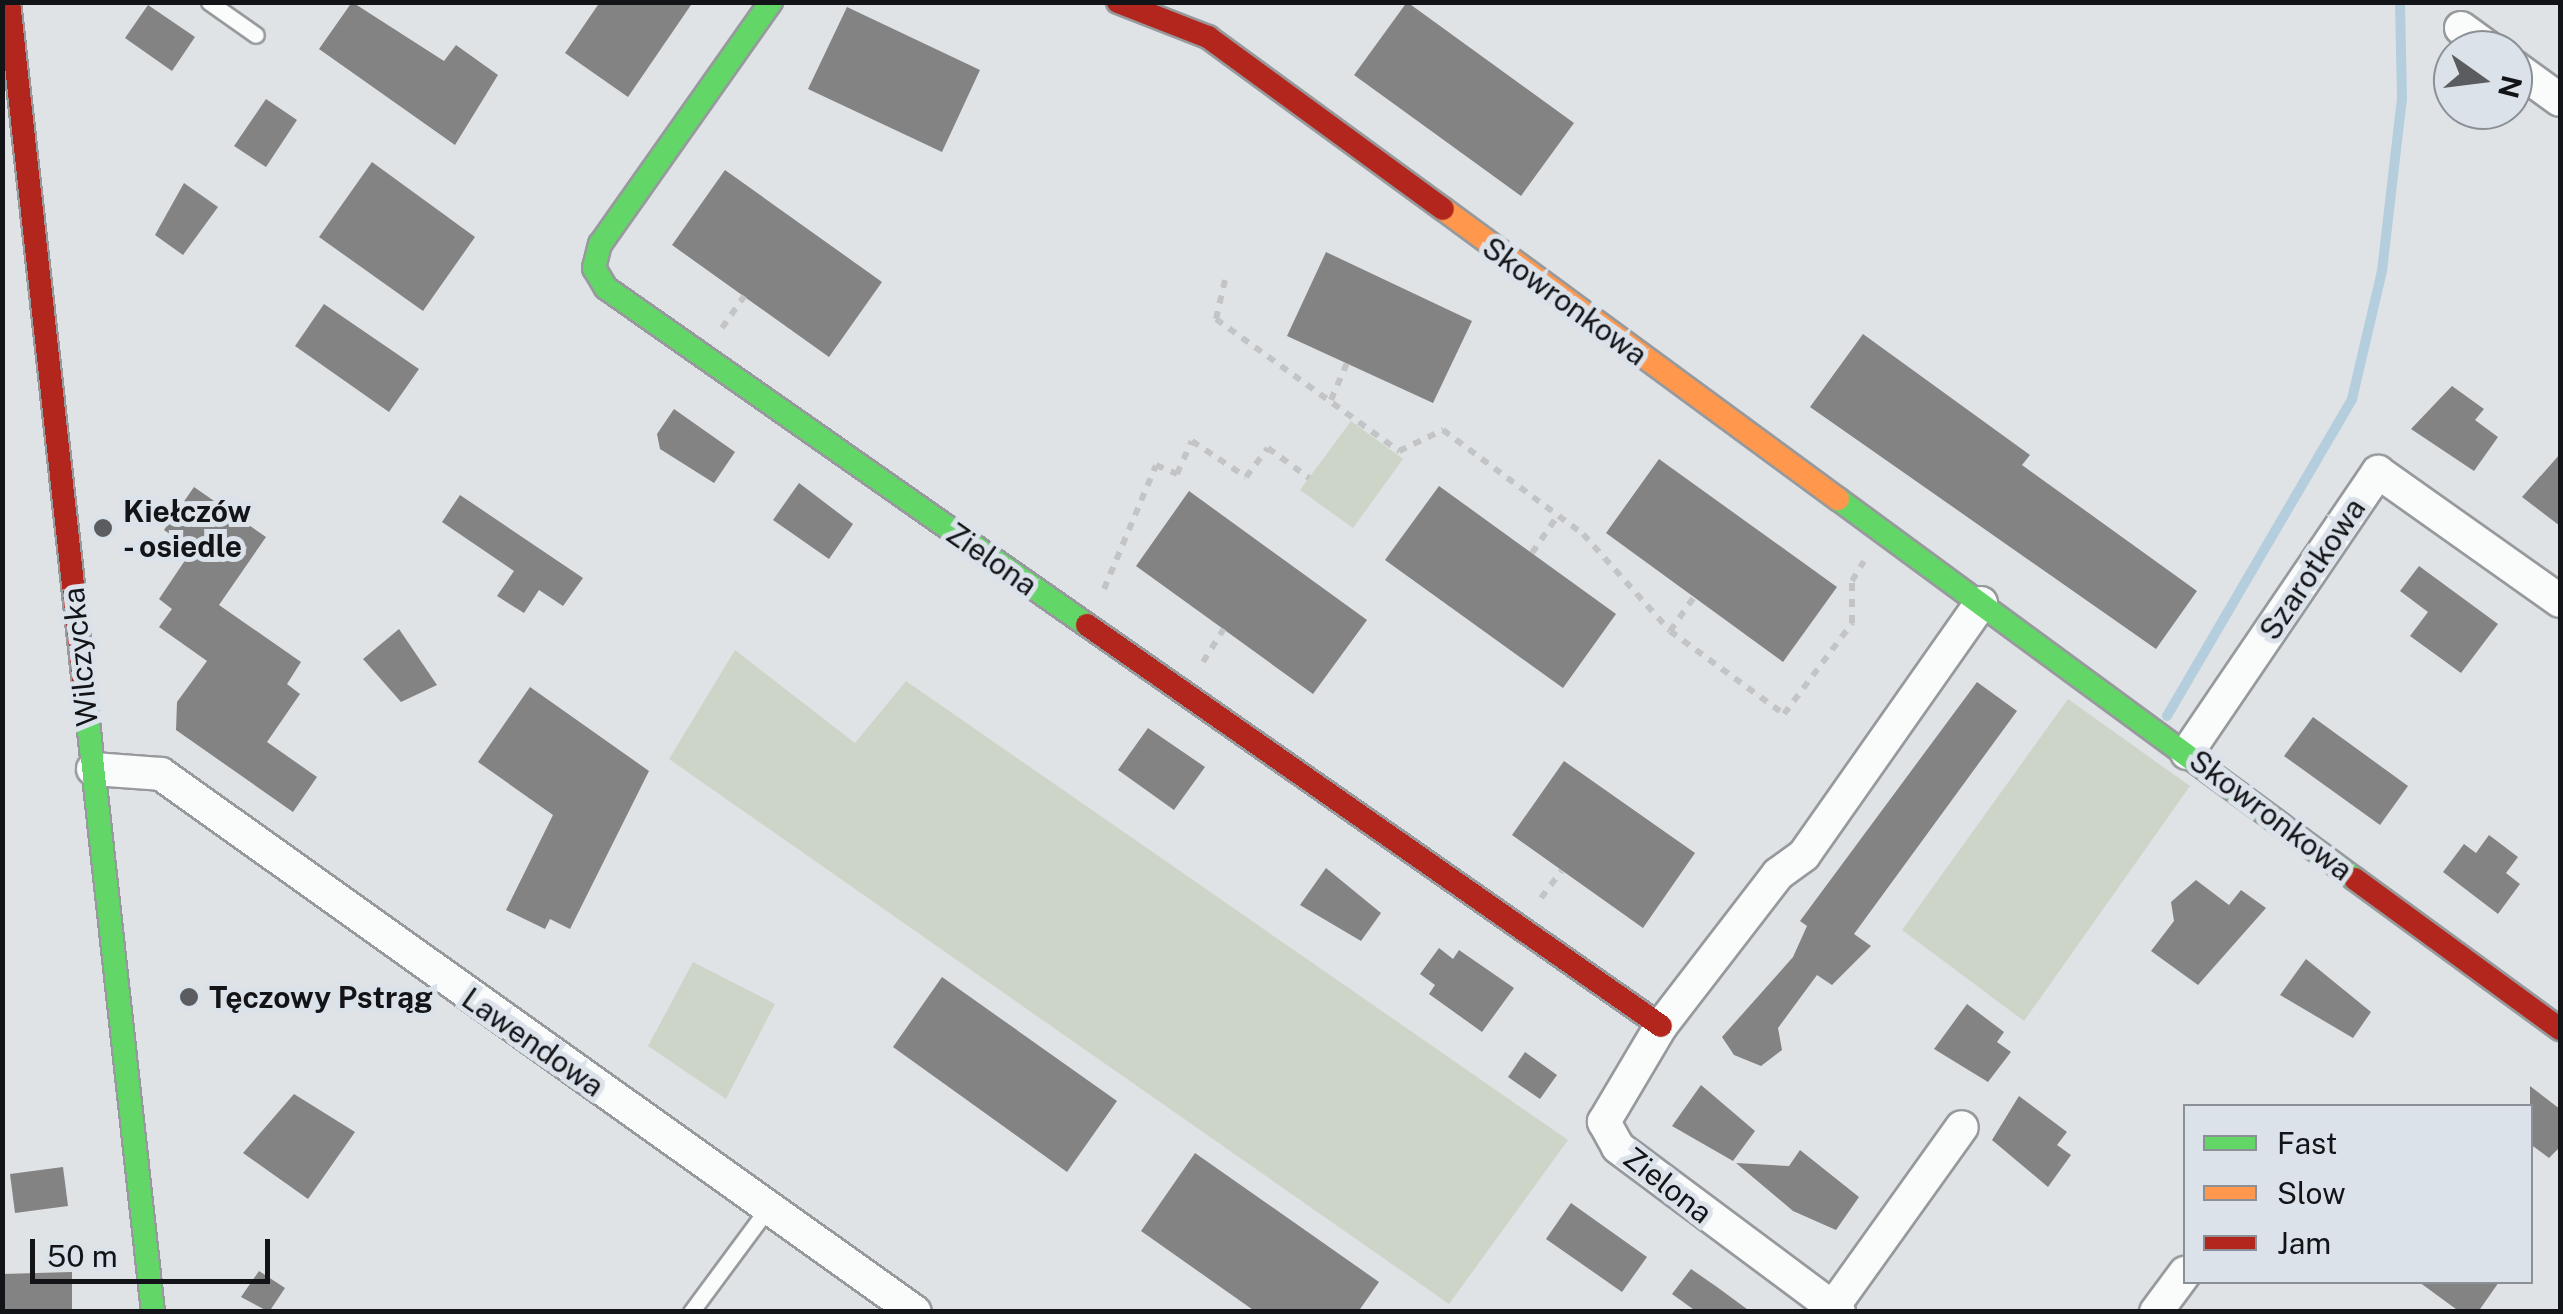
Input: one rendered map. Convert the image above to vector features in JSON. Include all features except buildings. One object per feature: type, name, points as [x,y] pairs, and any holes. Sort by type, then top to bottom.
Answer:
[{"type":"street","name":"Wilczycka","points":[[10,2],[153,1312]]},
{"type":"street","name":"Zielona","points":[[771,2],[600,244],[594,268],[606,288],[1661,1026]]},
{"type":"street","name":"Skowronkowa","points":[[1137,5],[1208,37],[2560,1029]]},
{"type":"street","points":[[2533,80],[2560,100]]},
{"type":"street","name":"Szarotkowa","points":[[2188,753],[2378,472],[2560,602]]},
{"type":"street","name":"Zielona","points":[[1962,1127],[1836,1309],[1607,1136],[1608,1105],[1661,1026],[1778,874],[1804,855],[1981,603]]},
{"type":"street","name":"Lawendowa","points":[[93,769],[161,774],[915,1312]]},
{"type":"street","points":[[2156,1312],[2183,1274]]},
{"type":"lane","points":[[208,2],[256,34]]},
{"type":"lane","points":[[691,1312],[768,1208]]},
{"type":"path","points":[[1225,280],[1216,319],[1400,451],[1443,430],[1558,515],[1670,632],[1784,714],[1852,623],[1852,581],[1869,552],[1860,534],[1866,520]]},
{"type":"path","points":[[1331,400],[1347,363]]},
{"type":"path","points":[[1112,609],[1102,582],[1156,465],[1177,474],[1192,441],[1246,477],[1268,448],[1309,478]]},
{"type":"path","points":[[1532,553],[1558,515]]},
{"type":"path","points":[[1670,632],[1694,597]]},
{"type":"path","points":[[1532,912],[1561,870]]},
{"type":"shaded area","points":[[1351,421],[1403,459],[1353,528],[1300,490]]},
{"type":"shaded area","points":[[735,650],[855,743],[906,681],[1568,1140],[1449,1304],[669,759]]},
{"type":"shaded area","points":[[2068,699],[2190,786],[2024,1021],[1902,930]]},
{"type":"shaded area","points":[[693,962],[775,1004],[726,1099],[648,1046]]},
{"type":"waterway","points":[[2167,716],[2352,399],[2382,271],[2402,99],[2400,2]]},
{"type":"traffic: fast","points":[[771,2],[600,244],[594,268],[606,288],[1087,625]]},
{"type":"traffic: fast","points":[[1838,499],[2355,879]]},
{"type":"traffic: fast","points":[[85,694],[153,1312]]},
{"type":"traffic: slow","points":[[1443,209],[1838,499]]},
{"type":"traffic: jam","points":[[9,2],[85,694]]},
{"type":"traffic: jam","points":[[1118,2],[1208,37],[1443,209]]},
{"type":"traffic: jam","points":[[1087,625],[1661,1026]]},
{"type":"traffic: jam","points":[[2355,879],[2560,1029]]},
{"type":"place","name":"Kiełczów - osiedle","points":[[103,528]]},
{"type":"place","name":"Tęczowy Pstrąg","points":[[189,997]]}]
